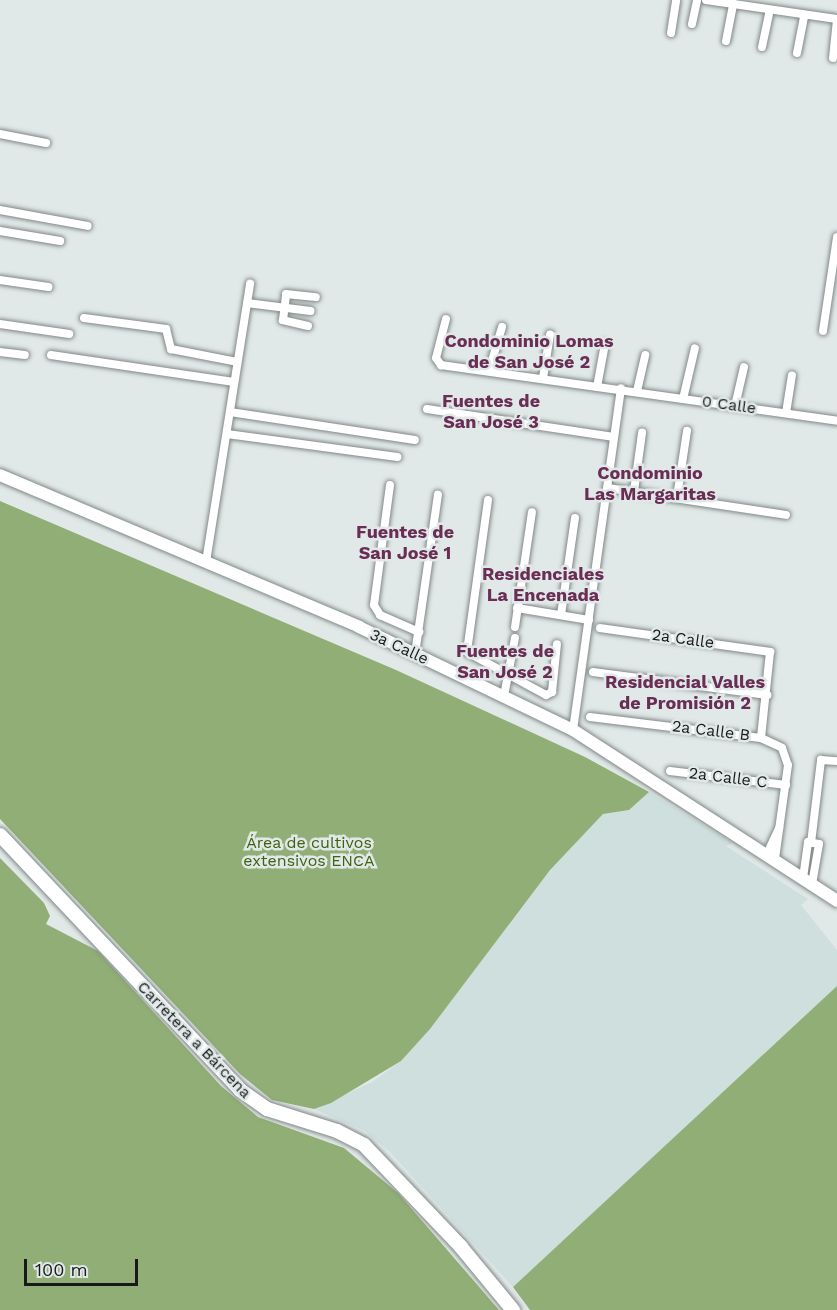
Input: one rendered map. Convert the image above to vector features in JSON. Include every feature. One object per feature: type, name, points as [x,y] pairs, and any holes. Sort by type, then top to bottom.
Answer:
[{"type":"main road","name":"3a Calle","points":[[0,475],[416,654],[573,730],[837,901]]},
{"type":"main road","name":"Carretera a Bárcena","points":[[0,835],[240,1090],[267,1109],[336,1131],[370,1150],[513,1310]]},
{"type":"street","points":[[671,33],[676,0]]},
{"type":"street","points":[[692,24],[697,0]]},
{"type":"street","points":[[706,0],[837,21],[833,58]]},
{"type":"street","points":[[726,41],[732,4]]},
{"type":"street","points":[[762,47],[770,10]]},
{"type":"street","points":[[797,54],[804,16]]},
{"type":"street","points":[[0,134],[46,143]]},
{"type":"street","points":[[0,210],[88,226]]},
{"type":"street","points":[[0,231],[60,241]]},
{"type":"street","points":[[824,331],[837,237]]},
{"type":"street","points":[[0,280],[48,287]]},
{"type":"street","points":[[206,562],[250,283]]},
{"type":"street","points":[[308,326],[283,320],[288,292],[316,297]]},
{"type":"street","points":[[247,303],[311,311]]},
{"type":"street","points":[[84,318],[166,329],[171,350],[237,362]]},
{"type":"street","name":"0 Calle","points":[[446,319],[436,363],[837,421]]},
{"type":"street","points":[[0,324],[69,334]]},
{"type":"street","points":[[489,371],[502,327]]},
{"type":"street","points":[[543,378],[550,335]]},
{"type":"street","points":[[597,387],[605,344]]},
{"type":"street","points":[[683,399],[695,348]]},
{"type":"street","points":[[0,352],[25,355]]},
{"type":"street","points":[[51,355],[234,382]]},
{"type":"street","points":[[637,391],[645,355]]},
{"type":"street","points":[[735,406],[744,367]]},
{"type":"street","points":[[786,413],[792,375]]},
{"type":"street","points":[[573,730],[621,388]]},
{"type":"street","points":[[428,409],[614,437]]},
{"type":"street","points":[[230,412],[415,440]]},
{"type":"street","points":[[677,497],[687,431]]},
{"type":"street","points":[[634,491],[642,433]]},
{"type":"street","points":[[227,434],[397,457]]},
{"type":"street","points":[[390,485],[374,606],[380,615],[419,632]]},
{"type":"street","points":[[608,488],[786,515]]},
{"type":"street","points":[[416,654],[438,495]]},
{"type":"street","points":[[488,500],[467,652],[546,695],[552,692],[557,644]]},
{"type":"street","points":[[514,627],[532,512]]},
{"type":"street","points":[[561,615],[575,518]]},
{"type":"street","points":[[518,608],[589,620]]},
{"type":"street","name":"2a Calle","points":[[600,628],[767,651],[772,655],[767,695]]},
{"type":"street","points":[[504,696],[510,675],[515,639]]},
{"type":"street","points":[[593,672],[767,695],[762,738],[786,755],[782,823],[771,857]]},
{"type":"street","name":"2a Calle B","points":[[590,717],[762,738]]},
{"type":"street","points":[[807,881],[821,762],[824,758],[837,761]]},
{"type":"street","name":"2a Calle C","points":[[670,771],[786,785]]},
{"type":"shaded area","points":[[649,792],[733,843],[726,846],[808,899],[801,905],[837,950],[837,986],[513,1287],[390,1152],[365,1131],[314,1109],[372,1082],[401,1061],[430,1029],[550,869],[603,814],[629,810]]},
{"type":"green space","name":"Área de cultivos extensivos ENCA","points":[[0,501],[396,670],[585,757],[649,792],[629,810],[603,814],[550,870],[430,1029],[401,1061],[331,1103],[314,1109],[272,1100],[240,1074],[0,819]]},
{"type":"green space","points":[[0,858],[44,903],[50,916],[46,924],[98,951],[221,1086],[258,1117],[344,1148],[398,1193],[499,1310],[0,1310]]},
{"type":"green space","points":[[837,986],[837,1310],[530,1310],[513,1287]]},
{"type":"district","name":"Condominio Lomas de San José 2","points":[[529,352]]},
{"type":"district","name":"Fuentes de San José 3","points":[[491,412]]},
{"type":"district","name":"Condominio Las Margaritas","points":[[650,484]]},
{"type":"district","name":"Fuentes de San José 1","points":[[405,543]]},
{"type":"district","name":"Residenciales La Encenada","points":[[543,585]]},
{"type":"district","name":"Fuentes de San José 2","points":[[505,662]]},
{"type":"district","name":"Residencial Valles de Promisión 2","points":[[685,693]]}]
